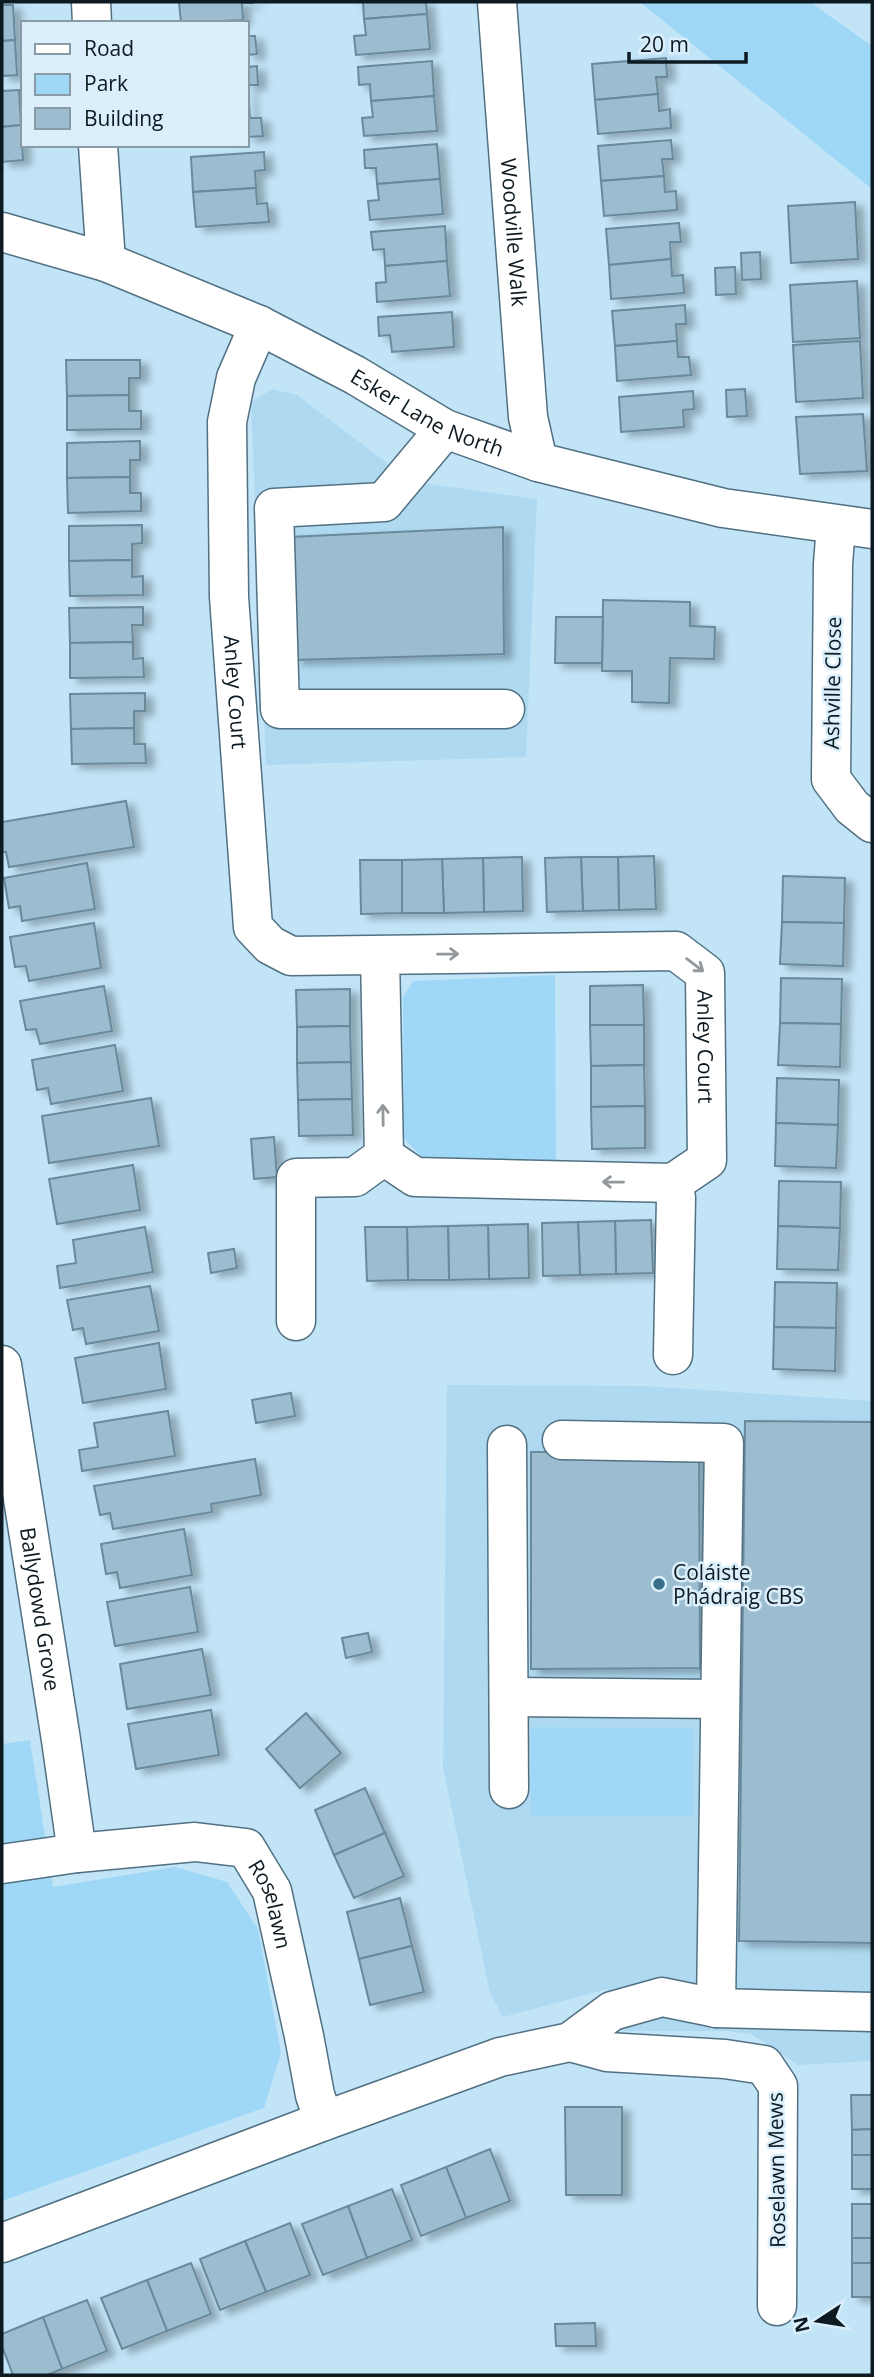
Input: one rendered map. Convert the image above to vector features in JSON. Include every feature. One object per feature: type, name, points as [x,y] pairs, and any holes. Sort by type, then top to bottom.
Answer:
[{"type":"street","points":[[90,2],[92,21]]},
{"type":"street","name":"Woodville Walk","points":[[497,2],[528,417],[538,462]]},
{"type":"street","points":[[99,147],[106,262]]},
{"type":"street","name":"Esker Lane North","points":[[2,232],[106,262],[259,325],[355,375],[445,429],[538,462],[723,508],[854,527]]},
{"type":"street","name":"Anley Court","points":[[259,325],[236,378],[227,422],[229,597],[253,927],[270,945],[291,956],[676,951],[705,972],[707,1160],[673,1183]]},
{"type":"street","points":[[445,429],[384,502],[274,508],[280,709],[505,709]]},
{"type":"street","name":"Ashville Close","points":[[854,527],[833,564],[831,779],[852,807],[872,823]]},
{"type":"street","points":[[380,955],[384,1156]]},
{"type":"street","points":[[384,1156],[415,1177],[673,1183],[676,1198],[673,1355]]},
{"type":"street","points":[[296,1321],[296,1178],[355,1177],[384,1156]]},
{"type":"street","name":"Ballydowd Grove","points":[[2,1365],[77,1853]]},
{"type":"street","points":[[562,1440],[724,1443],[716,2008]]},
{"type":"street","points":[[507,1445],[509,1789]]},
{"type":"street","points":[[509,1697],[720,1699]]},
{"type":"street","name":"Roselawn","points":[[2,1864],[77,1853],[195,1842],[246,1848],[272,1891],[315,2095],[324,2121]]},
{"type":"street","points":[[2,2243],[500,2057],[570,2042],[612,2011],[662,1997],[716,2008],[872,2012]]},
{"type":"street","name":"Roselawn Mews","points":[[570,2042],[607,2052],[725,2059],[764,2065],[778,2086],[777,2306]]},
{"type":"shaded area","points":[[272,389],[297,395],[394,468],[422,483],[537,499],[526,757],[266,765],[251,402]]},
{"type":"shaded area","name":"Coláiste Phádraig CBS","points":[[447,1385],[643,1386],[872,1401],[872,2061],[798,2065],[751,2034],[728,2031],[619,2031],[607,1989],[503,2017],[490,1993],[443,1767]]},
{"type":"green space","points":[[640,2],[810,2],[872,46],[872,189]]},
{"type":"green space","points":[[555,975],[556,1164],[429,1165],[404,1138],[403,997],[413,981]]},
{"type":"green space","points":[[531,1727],[693,1728],[693,1816],[531,1816]]},
{"type":"green space","points":[[30,1740],[53,1887],[175,1867],[227,1882],[258,1929],[281,2053],[264,2108],[2,2201],[2,1744]]},
{"type":"building","points":[[179,2],[253,2],[242,3],[243,20],[181,21]]},
{"type":"building","points":[[363,2],[426,2],[427,14],[364,19]]},
{"type":"building","points":[[2,5],[13,5],[15,40],[2,41]]},
{"type":"building","points":[[427,14],[430,49],[356,55],[354,36],[366,35],[364,19]]},
{"type":"building","points":[[248,36],[255,36],[257,54],[248,55]]},
{"type":"building","points":[[15,40],[17,75],[2,76],[2,41]]},
{"type":"building","points":[[666,58],[667,77],[656,77],[658,94],[595,100],[592,64]]},
{"type":"building","points":[[432,61],[434,96],[371,101],[370,84],[359,85],[358,67]]},
{"type":"building","points":[[257,66],[258,85],[248,85],[248,67]]},
{"type":"building","points":[[19,90],[21,125],[2,127],[2,91]]},
{"type":"building","points":[[658,94],[659,111],[670,109],[671,128],[598,134],[595,100]]},
{"type":"building","points":[[434,96],[437,131],[364,136],[362,118],[373,117],[371,101]]},
{"type":"building","points":[[248,102],[250,118],[261,118],[263,136],[248,137]]},
{"type":"building","points":[[21,125],[23,160],[2,162],[2,127]]},
{"type":"building","points":[[671,140],[673,159],[662,159],[664,176],[601,181],[598,146]]},
{"type":"building","points":[[437,144],[440,179],[377,184],[376,168],[365,168],[364,150]]},
{"type":"building","points":[[264,152],[265,170],[255,171],[256,188],[193,192],[191,157]]},
{"type":"building","points":[[664,176],[665,192],[676,191],[677,210],[604,216],[601,181]]},
{"type":"building","points":[[440,179],[443,214],[370,220],[368,201],[379,200],[377,184]]},
{"type":"building","points":[[256,188],[257,204],[267,203],[269,222],[196,227],[193,192]]},
{"type":"building","points":[[855,202],[858,259],[791,263],[788,206]]},
{"type":"building","points":[[679,223],[681,242],[670,242],[671,259],[609,265],[606,229]]},
{"type":"building","points":[[445,226],[447,261],[385,266],[384,249],[373,250],[371,232]]},
{"type":"building","points":[[760,252],[761,279],[742,280],[741,253]]},
{"type":"building","points":[[671,259],[672,276],[683,275],[684,293],[611,299],[609,265]]},
{"type":"building","points":[[447,261],[450,296],[377,302],[376,283],[386,282],[385,266]]},
{"type":"building","points":[[735,267],[736,294],[716,295],[715,268]]},
{"type":"building","points":[[857,281],[860,338],[793,342],[790,285]]},
{"type":"building","points":[[685,305],[686,324],[676,324],[677,341],[615,346],[612,311]]},
{"type":"building","points":[[452,312],[454,347],[392,352],[390,335],[379,336],[378,317]]},
{"type":"building","points":[[677,341],[678,357],[689,357],[691,375],[617,381],[615,346]]},
{"type":"building","points":[[860,341],[863,398],[796,402],[793,345]]},
{"type":"building","points":[[66,360],[140,360],[140,378],[129,378],[129,395],[67,396]]},
{"type":"building","points":[[745,389],[747,416],[727,417],[726,390]]},
{"type":"building","points":[[693,391],[694,409],[683,410],[684,427],[621,432],[619,397]]},
{"type":"building","points":[[129,395],[129,411],[141,411],[141,429],[67,430],[67,396]]},
{"type":"building","points":[[863,414],[867,471],[800,474],[796,417]]},
{"type":"building","points":[[140,441],[140,460],[130,460],[130,477],[67,478],[67,443]]},
{"type":"building","points":[[130,477],[130,493],[141,493],[141,511],[68,513],[67,478]]},
{"type":"building","points":[[142,525],[142,543],[132,544],[132,560],[69,561],[69,526]]},
{"type":"building","points":[[503,527],[504,654],[295,660],[290,537]]},
{"type":"building","points":[[132,560],[132,577],[143,576],[143,595],[70,596],[69,561]]},
{"type":"building","points":[[603,600],[690,602],[690,626],[715,627],[714,659],[670,658],[669,703],[632,702],[632,671],[602,671]]},
{"type":"building","points":[[143,607],[143,625],[132,625],[133,642],[70,643],[69,608]]},
{"type":"building","points":[[556,617],[603,617],[602,663],[555,663]]},
{"type":"building","points":[[133,642],[133,659],[143,658],[144,677],[70,678],[70,643]]},
{"type":"building","points":[[145,693],[145,711],[134,711],[134,728],[71,729],[70,694]]},
{"type":"building","points":[[134,728],[134,744],[145,744],[146,763],[72,764],[71,729]]},
{"type":"building","points":[[126,801],[134,847],[9,867],[6,852],[2,852],[2,822]]},
{"type":"building","points":[[654,856],[656,909],[619,910],[618,857]]},
{"type":"building","points":[[522,857],[523,911],[484,912],[483,858]]},
{"type":"building","points":[[581,857],[618,857],[619,910],[583,911]]},
{"type":"building","points":[[581,857],[583,911],[547,912],[545,858]]},
{"type":"building","points":[[483,858],[484,912],[444,913],[442,859]]},
{"type":"building","points":[[442,859],[444,913],[402,913],[402,860]]},
{"type":"building","points":[[360,860],[402,860],[402,913],[361,914]]},
{"type":"building","points":[[87,863],[95,909],[22,921],[20,906],[9,908],[4,878]]},
{"type":"building","points":[[783,876],[845,878],[844,923],[782,922]]},
{"type":"building","points":[[782,922],[844,923],[843,966],[780,964]]},
{"type":"building","points":[[94,923],[101,968],[29,981],[26,966],[15,967],[10,937]]},
{"type":"building","points":[[781,978],[842,979],[841,1024],[780,1023]]},
{"type":"building","points":[[643,985],[644,1025],[590,1025],[590,986]]},
{"type":"building","points":[[104,986],[112,1031],[40,1044],[36,1029],[26,1030],[20,1001]]},
{"type":"building","points":[[350,989],[350,1026],[297,1027],[296,990]]},
{"type":"building","points":[[780,1023],[841,1024],[840,1067],[778,1065]]},
{"type":"building","points":[[590,1025],[644,1025],[644,1065],[591,1066]]},
{"type":"building","points":[[350,1026],[351,1062],[297,1063],[297,1027]]},
{"type":"building","points":[[115,1045],[123,1091],[51,1104],[48,1088],[37,1090],[32,1060]]},
{"type":"building","points":[[351,1062],[352,1099],[298,1100],[297,1063]]},
{"type":"building","points":[[644,1065],[645,1106],[591,1107],[591,1066]]},
{"type":"building","points":[[777,1078],[839,1080],[838,1125],[776,1123]]},
{"type":"building","points":[[151,1098],[159,1146],[49,1163],[42,1116]]},
{"type":"building","points":[[352,1099],[353,1135],[299,1136],[298,1100]]},
{"type":"building","points":[[645,1106],[645,1148],[592,1149],[591,1107]]},
{"type":"building","points":[[776,1123],[838,1125],[836,1168],[775,1166]]},
{"type":"building","points":[[274,1137],[277,1177],[254,1179],[251,1139]]},
{"type":"building","points":[[133,1165],[140,1210],[57,1224],[49,1179]]},
{"type":"building","points":[[779,1181],[841,1182],[840,1228],[778,1226]]},
{"type":"building","points":[[651,1220],[653,1273],[616,1274],[615,1221]]},
{"type":"building","points":[[615,1221],[616,1274],[580,1275],[578,1222]]},
{"type":"building","points":[[578,1222],[580,1275],[543,1276],[542,1223]]},
{"type":"building","points":[[528,1224],[529,1278],[489,1279],[488,1225]]},
{"type":"building","points":[[488,1225],[489,1279],[449,1280],[448,1226]]},
{"type":"building","points":[[448,1226],[449,1280],[408,1280],[407,1227]]},
{"type":"building","points":[[778,1226],[840,1228],[838,1270],[777,1269]]},
{"type":"building","points":[[145,1227],[153,1272],[60,1288],[57,1266],[76,1263],[73,1240]]},
{"type":"building","points":[[365,1227],[407,1227],[408,1280],[367,1281]]},
{"type":"building","points":[[234,1249],[237,1268],[211,1273],[208,1253]]},
{"type":"building","points":[[775,1282],[837,1283],[836,1328],[774,1327]]},
{"type":"building","points":[[150,1286],[159,1331],[86,1344],[83,1328],[73,1330],[67,1300]]},
{"type":"building","points":[[774,1327],[836,1328],[835,1371],[773,1369]]},
{"type":"building","points":[[159,1343],[166,1389],[83,1403],[75,1358]]},
{"type":"building","points":[[291,1393],[295,1416],[256,1423],[252,1400]]},
{"type":"building","points":[[168,1411],[175,1456],[82,1471],[79,1450],[98,1447],[94,1423]]},
{"type":"building","points":[[745,1421],[872,1422],[872,1943],[739,1941]]},
{"type":"building","points":[[531,1452],[699,1452],[700,1668],[531,1669]]},
{"type":"building","points":[[255,1459],[261,1495],[211,1504],[212,1512],[113,1529],[110,1513],[100,1515],[94,1486]]},
{"type":"building","points":[[184,1529],[192,1575],[120,1588],[117,1572],[106,1574],[101,1544]]},
{"type":"building","points":[[190,1587],[198,1632],[115,1646],[107,1602]]},
{"type":"building","points":[[368,1633],[372,1652],[346,1658],[342,1638]]},
{"type":"building","points":[[202,1649],[211,1695],[127,1709],[120,1664]]},
{"type":"building","points":[[211,1710],[219,1755],[136,1769],[128,1724]]},
{"type":"building","points":[[306,1713],[341,1753],[300,1788],[266,1749]]},
{"type":"building","points":[[365,1788],[385,1833],[334,1855],[315,1810]]},
{"type":"building","points":[[385,1833],[404,1876],[354,1898],[334,1855]]},
{"type":"building","points":[[400,1898],[412,1946],[359,1959],[347,1912]]},
{"type":"building","points":[[412,1946],[424,1992],[370,2005],[359,1959]]},
{"type":"building","points":[[851,2095],[872,2095],[872,2129],[852,2130]]},
{"type":"building","points":[[565,2107],[622,2107],[622,2195],[566,2195]]},
{"type":"building","points":[[872,2129],[872,2155],[852,2155],[852,2130]]},
{"type":"building","points":[[490,2149],[510,2201],[466,2218],[446,2167]]},
{"type":"building","points":[[852,2155],[872,2155],[872,2189],[852,2189]]},
{"type":"building","points":[[446,2167],[466,2218],[421,2236],[401,2185]]},
{"type":"building","points":[[392,2189],[412,2240],[367,2258],[348,2206]]},
{"type":"building","points":[[852,2204],[872,2204],[872,2238],[852,2238]]},
{"type":"building","points":[[348,2206],[367,2258],[323,2275],[302,2224]]},
{"type":"building","points":[[290,2223],[310,2275],[266,2292],[245,2241]]},
{"type":"building","points":[[852,2238],[872,2238],[872,2263],[852,2263]]},
{"type":"building","points":[[245,2241],[266,2292],[220,2310],[200,2259]]},
{"type":"building","points":[[191,2263],[211,2314],[167,2331],[147,2280]]},
{"type":"building","points":[[852,2263],[872,2263],[872,2297],[852,2297]]},
{"type":"building","points":[[147,2280],[167,2331],[122,2349],[101,2298]]},
{"type":"building","points":[[87,2300],[107,2351],[62,2369],[43,2317]]},
{"type":"building","points":[[43,2317],[62,2369],[47,2375],[13,2375],[2,2346],[2,2334]]},
{"type":"building","points":[[595,2323],[596,2346],[556,2346],[555,2324]]},
{"type":"place","name":"Coláiste Phádraig CBS","points":[[659,1584]]}]
